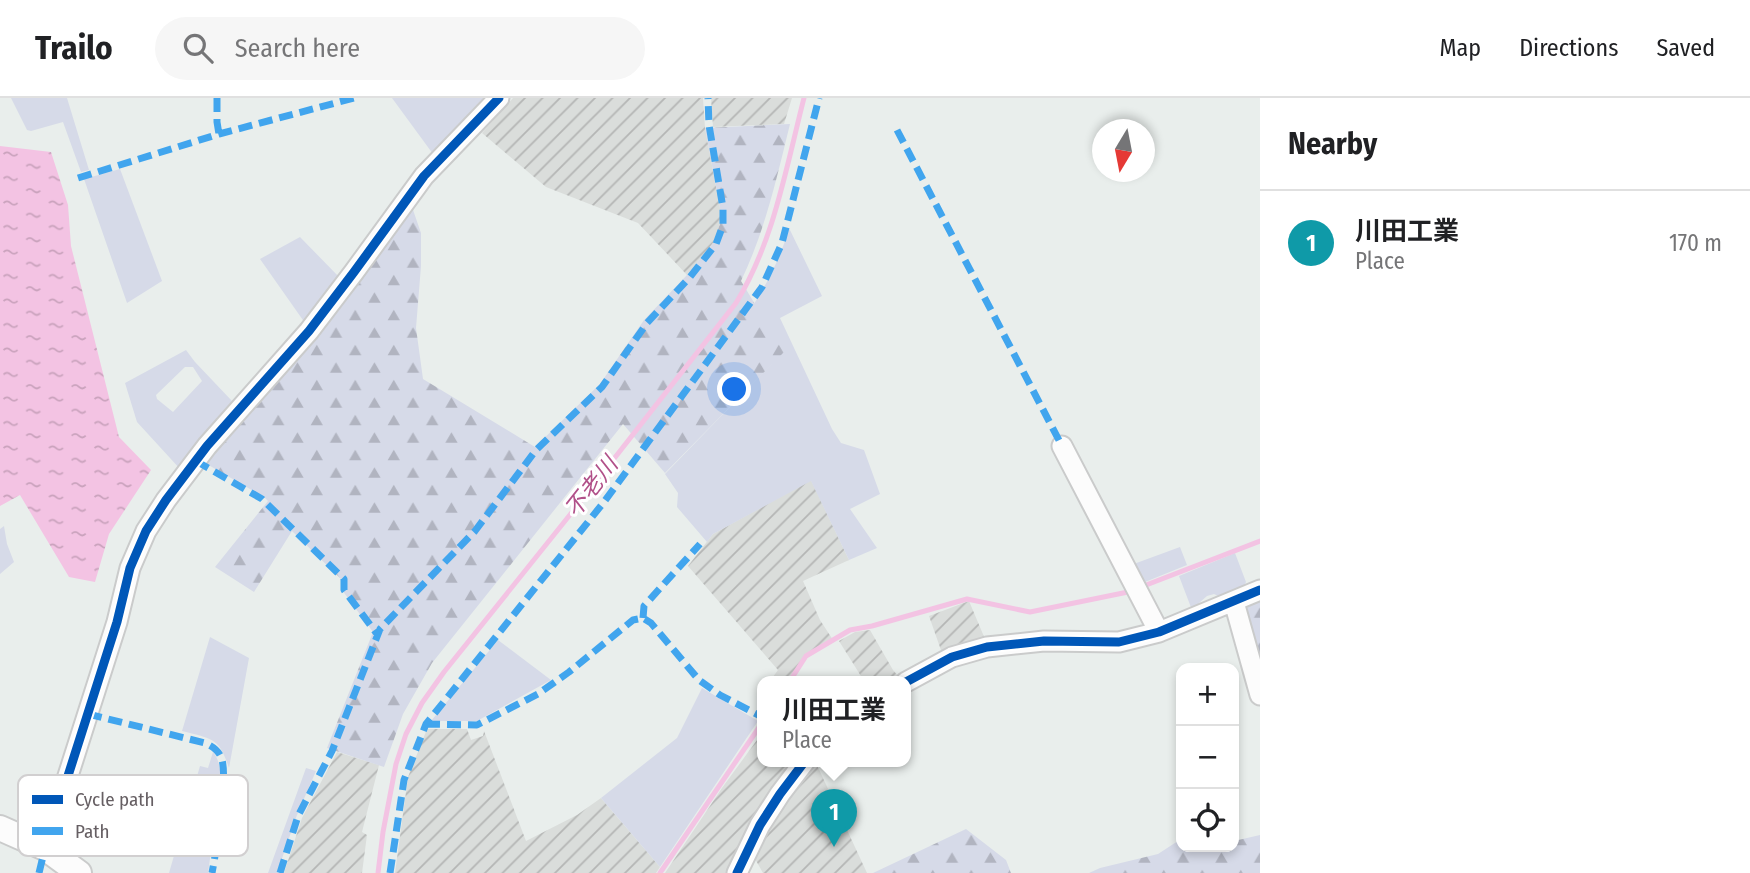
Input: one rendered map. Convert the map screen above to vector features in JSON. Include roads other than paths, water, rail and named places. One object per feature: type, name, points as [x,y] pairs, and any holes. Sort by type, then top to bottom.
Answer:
[{"type":"street","points":[[68,775],[117,622],[130,568],[146,531],[207,446],[309,331],[424,176],[499,98]]},
{"type":"street","points":[[1062,446],[1159,632]]},
{"type":"street","points":[[911,679],[951,657],[987,647],[1044,641],[1119,642],[1159,632],[1260,590]]},
{"type":"street","points":[[1234,602],[1260,695]]},
{"type":"street","points":[[737,873],[760,825],[800,767]]},
{"type":"street","points":[[0,828],[18,836]]},
{"type":"street","points":[[56,856],[79,873]]},
{"type":"water","points":[[0,146],[51,152],[68,205],[71,246],[119,437],[151,470],[109,534],[95,582],[69,577],[20,495],[0,506]]},
{"type":"waterway","name":"不老川","points":[[378,873],[396,764],[406,734],[422,703],[736,303],[760,255],[769,229],[804,98]]},
{"type":"waterway","points":[[793,676],[806,656],[850,630],[967,599],[1030,612],[1128,592],[1260,541]]},
{"type":"waterway","points":[[660,873],[757,730]]},
{"type":"place","name":"川田工業","points":[[834,847]]}]
